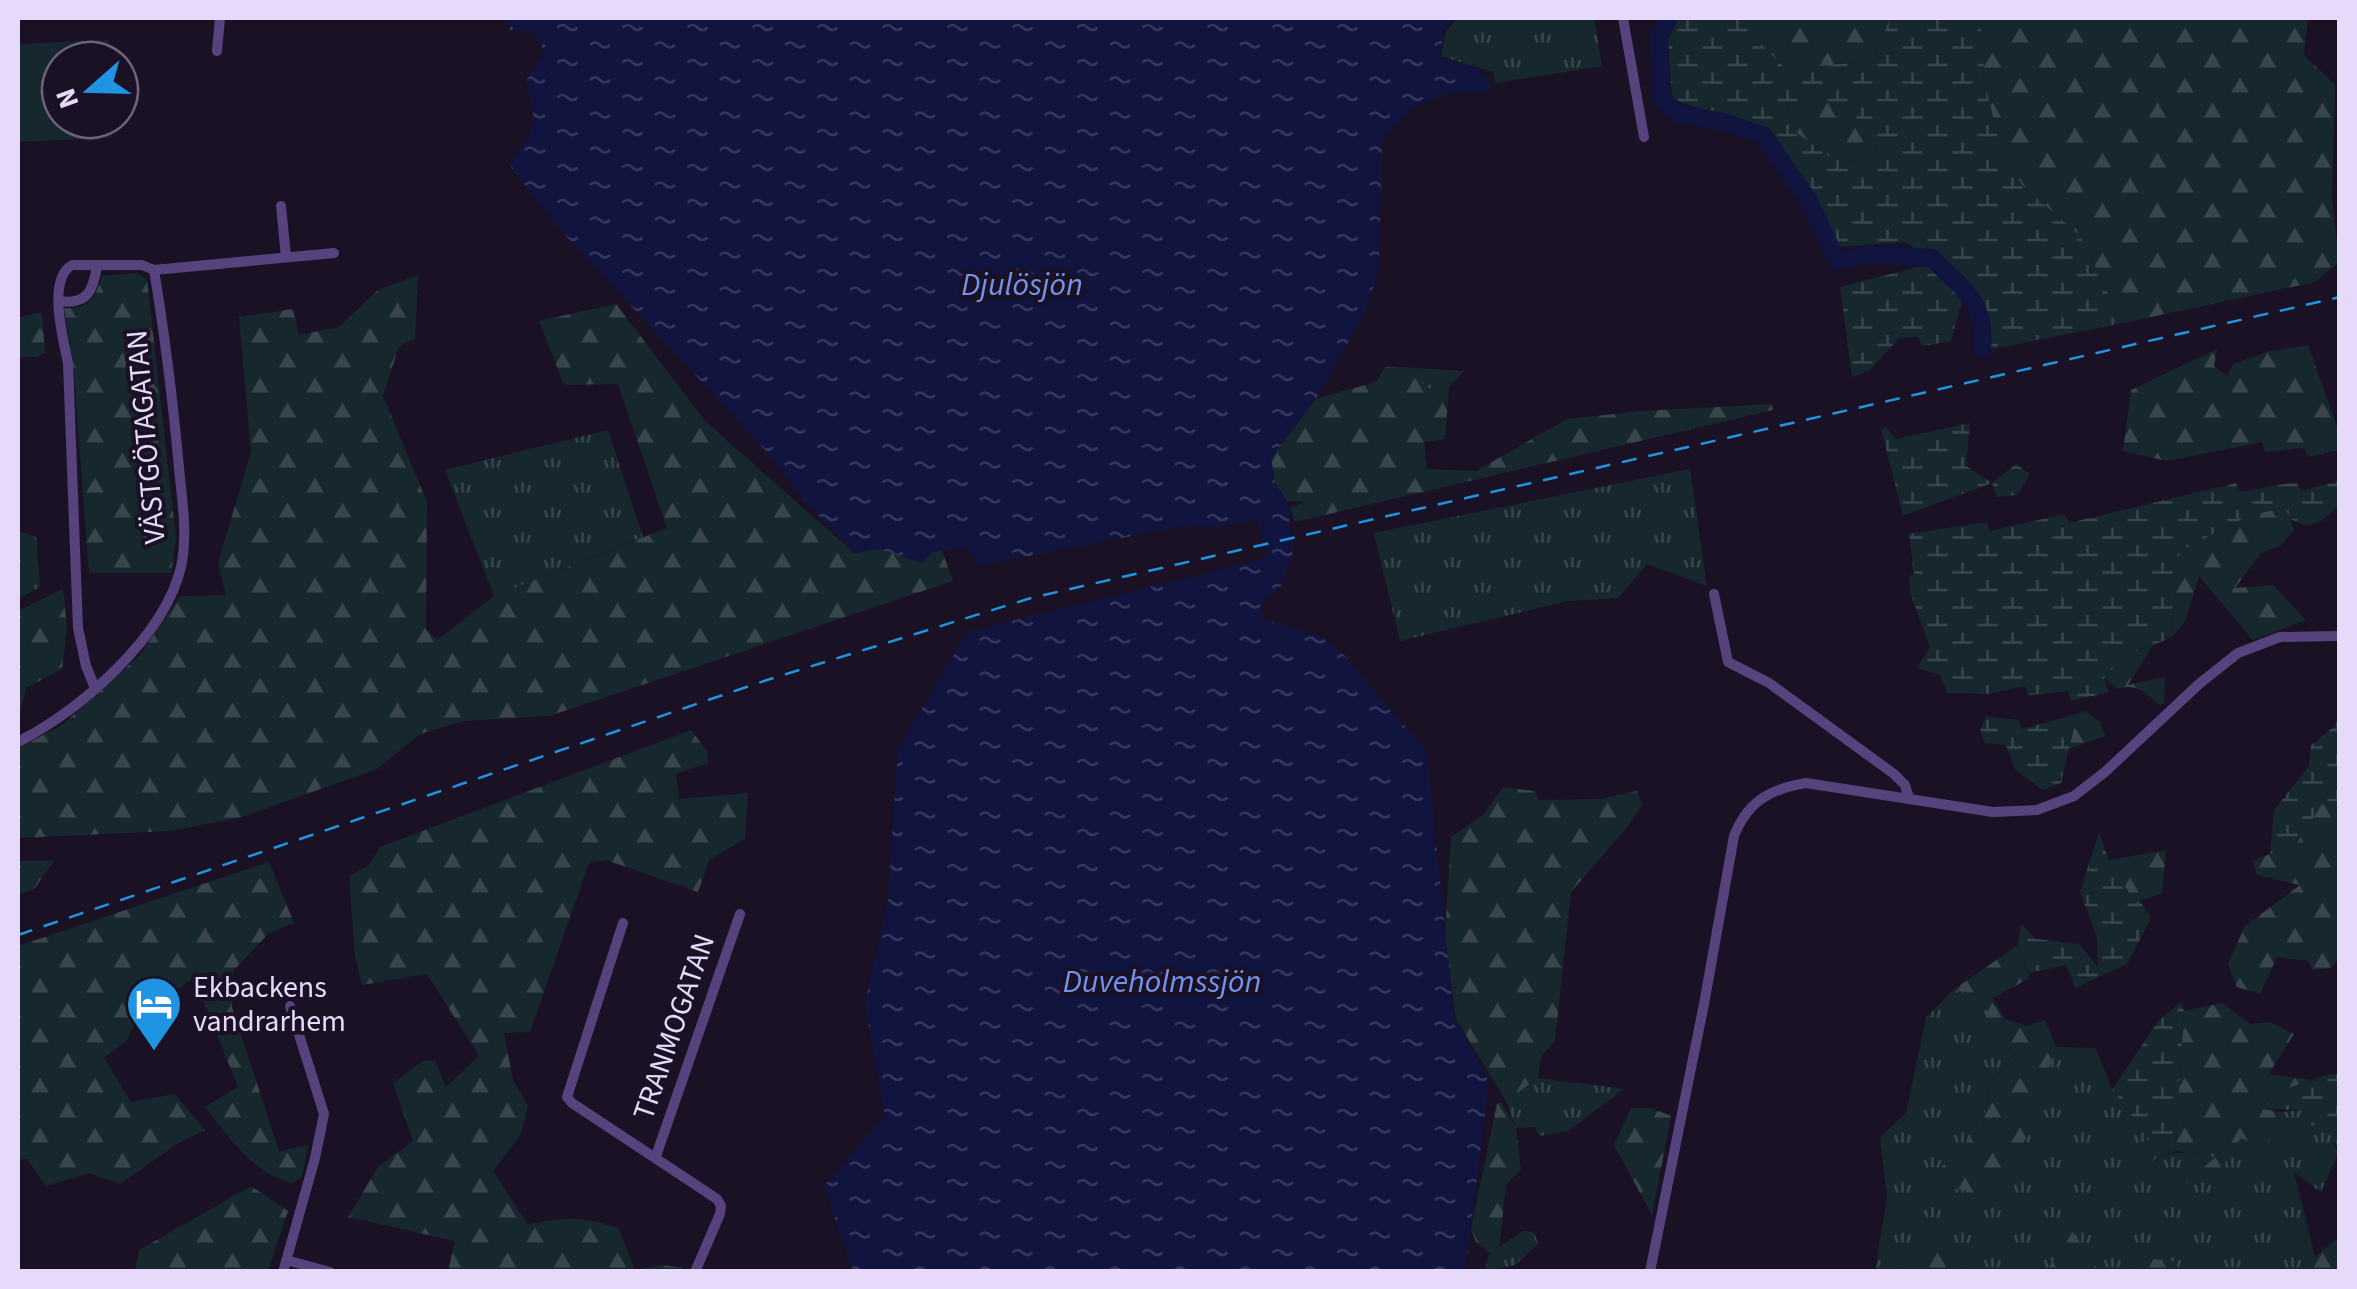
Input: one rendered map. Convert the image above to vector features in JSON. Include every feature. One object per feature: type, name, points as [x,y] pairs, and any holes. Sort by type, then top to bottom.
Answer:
[{"type":"street","points":[[217,51],[220,18]]},
{"type":"street","points":[[1622,18],[1644,137]]},
{"type":"street","points":[[281,206],[286,257]]},
{"type":"street","points":[[95,688],[78,628],[68,363],[58,281],[62,270],[72,265],[142,265],[154,270],[334,253]]},
{"type":"street","points":[[60,301],[72,303],[86,298],[92,290],[96,266]]},
{"type":"street","name":"VÄSTGÖTAGATAN","points":[[18,742],[64,714],[121,664],[154,622],[181,566],[184,517],[154,270]]},
{"type":"street","points":[[1714,594],[1728,662],[1769,683],[1894,774],[1905,785],[1909,798]]},
{"type":"street","points":[[1650,1272],[1729,859],[1740,822],[1756,800],[1768,792],[1806,783],[1993,812],[2037,810],[2059,804],[2106,772],[2199,684],[2238,653],[2280,637],[2340,636]]},
{"type":"street","name":"TRANMOGATAN","points":[[656,1156],[740,914]]},
{"type":"street","points":[[623,923],[568,1097],[572,1104],[708,1190],[722,1206],[695,1272]]},
{"type":"street","points":[[290,1006],[324,1114],[285,1266],[330,1272]]},
{"type":"green space","points":[[1457,18],[1594,18],[1602,66],[1495,83],[1493,72],[1441,56],[1446,32]]},
{"type":"green space","points":[[1678,18],[1765,18],[1752,35],[1787,70],[1873,60],[1890,18],[1979,18],[1985,48],[1983,76],[2003,159],[2023,186],[2079,235],[2123,323],[1987,350],[1985,314],[1969,291],[1938,262],[1904,242],[1838,247],[1790,159],[1768,132],[1672,99],[1668,40]],"holes":[[[1812,97],[1851,110],[1877,145],[1872,165],[1830,157],[1794,131],[1787,106]]]},
{"type":"green space","points":[[1765,18],[1890,18],[1873,60],[1787,70],[1751,35]]},
{"type":"green space","points":[[1979,18],[2308,18],[2304,55],[2335,85],[2332,197],[2339,262],[2315,282],[2123,323],[2079,235],[2023,186],[2003,159],[1983,76],[1985,48]]},
{"type":"green space","points":[[40,43],[40,140],[65,140],[18,142],[18,44]]},
{"type":"green space","points":[[1812,97],[1851,110],[1877,145],[1872,165],[1830,157],[1794,131],[1787,106]]},
{"type":"green space","points":[[1933,263],[1964,294],[1951,341],[1922,346],[1918,337],[1899,338],[1870,370],[1852,377],[1840,287]]},
{"type":"green space","points":[[137,273],[147,279],[176,538],[171,573],[89,573],[73,362],[64,308],[80,307],[90,301],[102,276]]},
{"type":"green space","points":[[418,275],[415,339],[399,346],[383,396],[427,502],[426,629],[437,640],[494,596],[667,528],[618,384],[564,385],[539,321],[616,304],[705,421],[854,553],[879,549],[922,563],[932,552],[942,551],[953,581],[549,716],[464,721],[420,734],[377,769],[242,817],[171,831],[18,838],[18,748],[62,725],[139,656],[180,596],[226,595],[218,563],[251,452],[239,317],[293,309],[299,335],[339,327],[378,290]]},
{"type":"green space","points":[[42,312],[45,353],[18,357],[18,318]]},
{"type":"green space","points":[[2308,345],[2339,432],[2339,450],[2308,457],[2304,448],[2265,452],[2262,442],[2167,461],[2123,451],[2131,390],[2217,349],[2214,366],[2227,376],[2233,364],[2267,352]]},
{"type":"green space","points":[[1385,367],[1402,367],[1430,389],[1449,387],[1445,439],[1424,442],[1427,469],[1476,471],[1567,419],[1771,404],[1773,410],[1295,522],[1290,508],[1305,502],[1287,501],[1275,483],[1271,458],[1315,399],[1376,382]]},
{"type":"green space","points":[[1402,367],[1464,371],[1449,387],[1430,389]]},
{"type":"green space","points":[[1970,423],[1966,466],[1992,483],[1903,516],[1881,429],[1886,427],[1896,439]]},
{"type":"green space","points":[[608,430],[643,537],[494,596],[445,470]]},
{"type":"green space","points":[[2016,464],[2030,474],[2017,495],[1997,497],[1992,483]]},
{"type":"green space","points":[[1690,469],[1707,586],[1647,564],[1618,598],[1568,601],[1400,641],[1374,533]]},
{"type":"green space","points":[[2339,481],[2339,506],[2321,521],[2307,526],[2290,519],[2285,507],[2248,516],[2180,551],[2171,638],[2126,655],[2104,678],[2109,692],[2071,701],[2068,691],[2029,695],[2025,686],[1988,694],[1947,693],[1940,675],[1917,668],[1930,647],[1910,592],[1909,576],[1914,574],[1909,534],[1986,522],[1990,531],[2065,514],[2069,523],[2236,483],[2240,492],[2297,482],[2301,491]]},
{"type":"green space","points":[[2286,507],[2294,530],[2280,546],[2261,553],[2235,588],[2273,585],[2306,620],[2253,640],[2199,576],[2185,622],[2171,638],[2180,551],[2248,516]]},
{"type":"green space","points":[[18,531],[36,537],[40,587],[18,599]]},
{"type":"green space","points":[[63,589],[67,628],[62,669],[26,688],[18,721],[18,611]]},
{"type":"green space","points":[[2153,645],[2128,685],[2165,677],[2164,704],[2160,705],[2141,691],[2131,687],[2118,689],[2104,678],[2126,655]]},
{"type":"green space","points":[[2086,711],[2100,722],[2105,736],[2069,749],[2077,714]]},
{"type":"green space","points":[[2077,714],[2061,783],[2043,790],[2016,771],[2006,745],[1985,743],[1980,729],[1986,716],[2018,720],[2022,729]]},
{"type":"green space","points":[[2339,715],[2339,812],[2322,804],[2296,844],[2270,854],[2274,810],[2309,766],[2311,745],[2335,726]]},
{"type":"green space","points":[[691,730],[707,751],[708,763],[676,774],[679,799],[748,793],[745,839],[709,860],[698,892],[606,860],[589,863],[530,1032],[504,1033],[513,1080],[528,1106],[521,1134],[493,1171],[528,1225],[574,1219],[607,1225],[619,1229],[635,1270],[662,1265],[684,1268],[682,1271],[448,1271],[455,1241],[348,1217],[378,1167],[413,1141],[393,1083],[423,1061],[435,1061],[446,1087],[479,1056],[427,974],[362,985],[355,956],[349,876],[368,866],[380,847]]},
{"type":"green space","points":[[1503,787],[1535,791],[1539,800],[1599,799],[1637,791],[1642,805],[1571,892],[1555,1041],[1541,1056],[1538,1078],[1506,1101],[1456,1019],[1445,934],[1451,837],[1483,815]]},
{"type":"green space","points":[[2322,803],[2339,812],[2340,957],[2331,968],[2312,970],[2308,961],[2277,957],[2260,994],[2237,987],[2228,964],[2245,926],[2300,885],[2257,875],[2252,861],[2296,844]]},
{"type":"green space","points":[[2099,832],[2109,860],[2135,903],[2140,901],[2151,918],[2127,964],[2075,988],[2066,965],[2029,973],[2018,945],[2021,924],[2036,939],[2079,944],[2098,967],[2097,938],[2080,892]]},
{"type":"green space","points":[[2166,850],[2162,893],[2135,903],[2109,860]]},
{"type":"green space","points":[[18,861],[54,861],[34,889],[18,895]]},
{"type":"green space","points":[[269,862],[294,923],[268,934],[233,971],[232,1007],[279,1151],[308,1145],[302,1177],[292,1183],[253,1163],[205,1107],[238,1087],[194,978],[140,1013],[127,1040],[104,1058],[131,1102],[175,1094],[205,1130],[177,1144],[120,1184],[89,1173],[46,1186],[27,1159],[18,1160],[18,946]]},
{"type":"green space","points":[[2018,945],[2030,978],[1996,996],[1953,990]]},
{"type":"green space","points":[[1953,990],[1996,996],[1987,999],[2016,1051],[1989,1087],[1983,1126],[1924,1185],[1965,1190],[2027,1136],[2056,1047],[2096,1048],[2112,1090],[2150,1139],[2132,1146],[2133,1176],[2155,1160],[2172,1154],[2217,1157],[2241,1137],[2265,1149],[2282,1112],[2302,1110],[2307,1124],[2330,1131],[2338,1154],[2321,1192],[2294,1172],[2315,1257],[2313,1271],[2180,1271],[2174,1261],[2133,1260],[2128,1271],[2099,1271],[2071,1231],[2047,1271],[1965,1271],[1969,1257],[1929,1230],[1901,1271],[1875,1272],[1887,1198],[1880,1137],[1906,1113],[1926,1018]]},
{"type":"green space","points":[[1992,997],[2005,1019],[2027,1026],[2045,1020],[2056,1047],[2027,1137],[1988,1198],[1969,1200],[1965,1190],[1923,1185],[1983,1126],[1989,1087],[2016,1052],[1987,1025],[1987,999]]},
{"type":"green space","points":[[2181,1002],[2184,1011],[2175,1151],[2157,1158],[2150,1139],[2112,1090],[2158,1021]]},
{"type":"green space","points":[[2222,1003],[2250,1024],[2270,1022],[2294,1034],[2269,1074],[2311,1080],[2284,1090],[2263,1109],[2282,1112],[2265,1149],[2241,1138],[2215,1178],[2186,1183],[2216,1157],[2175,1151],[2184,1011]]},
{"type":"green space","points":[[2339,1074],[2339,1146],[2330,1131],[2307,1124],[2301,1110],[2261,1109],[2284,1090]]},
{"type":"green space","points":[[1538,1078],[1624,1089],[1568,1131],[1539,1136],[1535,1127],[1516,1128],[1506,1101]]},
{"type":"green space","points":[[1501,1102],[1516,1128],[1521,1169],[1506,1185],[1499,1250],[1490,1253],[1476,1242],[1471,1229],[1497,1104]]},
{"type":"green space","points":[[1631,1108],[1651,1108],[1671,1116],[1652,1215],[1614,1145]]},
{"type":"green space","points":[[2150,1139],[2157,1158],[2133,1177],[2119,1166],[2132,1145]]},
{"type":"green space","points":[[251,1186],[288,1211],[268,1271],[135,1271],[139,1250]]},
{"type":"green space","points":[[1929,1230],[1969,1257],[1965,1271],[1901,1271]]},
{"type":"green space","points":[[2071,1230],[2099,1271],[2047,1271]]},
{"type":"green space","points":[[1523,1231],[1534,1232],[1538,1244],[1515,1265],[1487,1271],[1490,1253]]},
{"type":"green space","points":[[2339,1237],[2339,1271],[2313,1271],[2315,1257]]},
{"type":"green space","points":[[2133,1260],[2174,1261],[2180,1271],[2128,1271]]},
{"type":"water","points":[[506,18],[1454,18],[1445,30],[1439,56],[1481,70],[1490,92],[1447,94],[1413,107],[1382,141],[1379,270],[1365,313],[1316,399],[1271,458],[1275,483],[1287,501],[1293,552],[1282,585],[1261,604],[1261,619],[1321,636],[1345,656],[1427,752],[1454,1018],[1489,1082],[1465,1271],[853,1271],[824,1186],[885,1115],[865,1004],[888,900],[898,749],[967,632],[1264,559],[1267,551],[1257,520],[1220,527],[1184,526],[977,566],[968,547],[932,552],[922,563],[879,549],[854,553],[805,501],[768,453],[557,226],[509,165],[532,126],[526,81],[545,52],[533,32],[510,30]]},
{"type":"waterway","points":[[1669,18],[1659,35],[1661,99],[1679,114],[1724,122],[1763,135],[1809,201],[1837,261],[1871,254],[1932,258],[1976,307],[1981,319],[1982,349]]},
{"type":"railway","points":[[18,935],[767,680],[1031,598],[2340,297]]},
{"type":"place","name":"Ekbackens vandrarhem","points":[[154,1053]]},
{"type":"water label","name":"Djulösjön","points":[[1022,285]]},
{"type":"water label","name":"Duveholmssjön","points":[[1162,982]]}]
